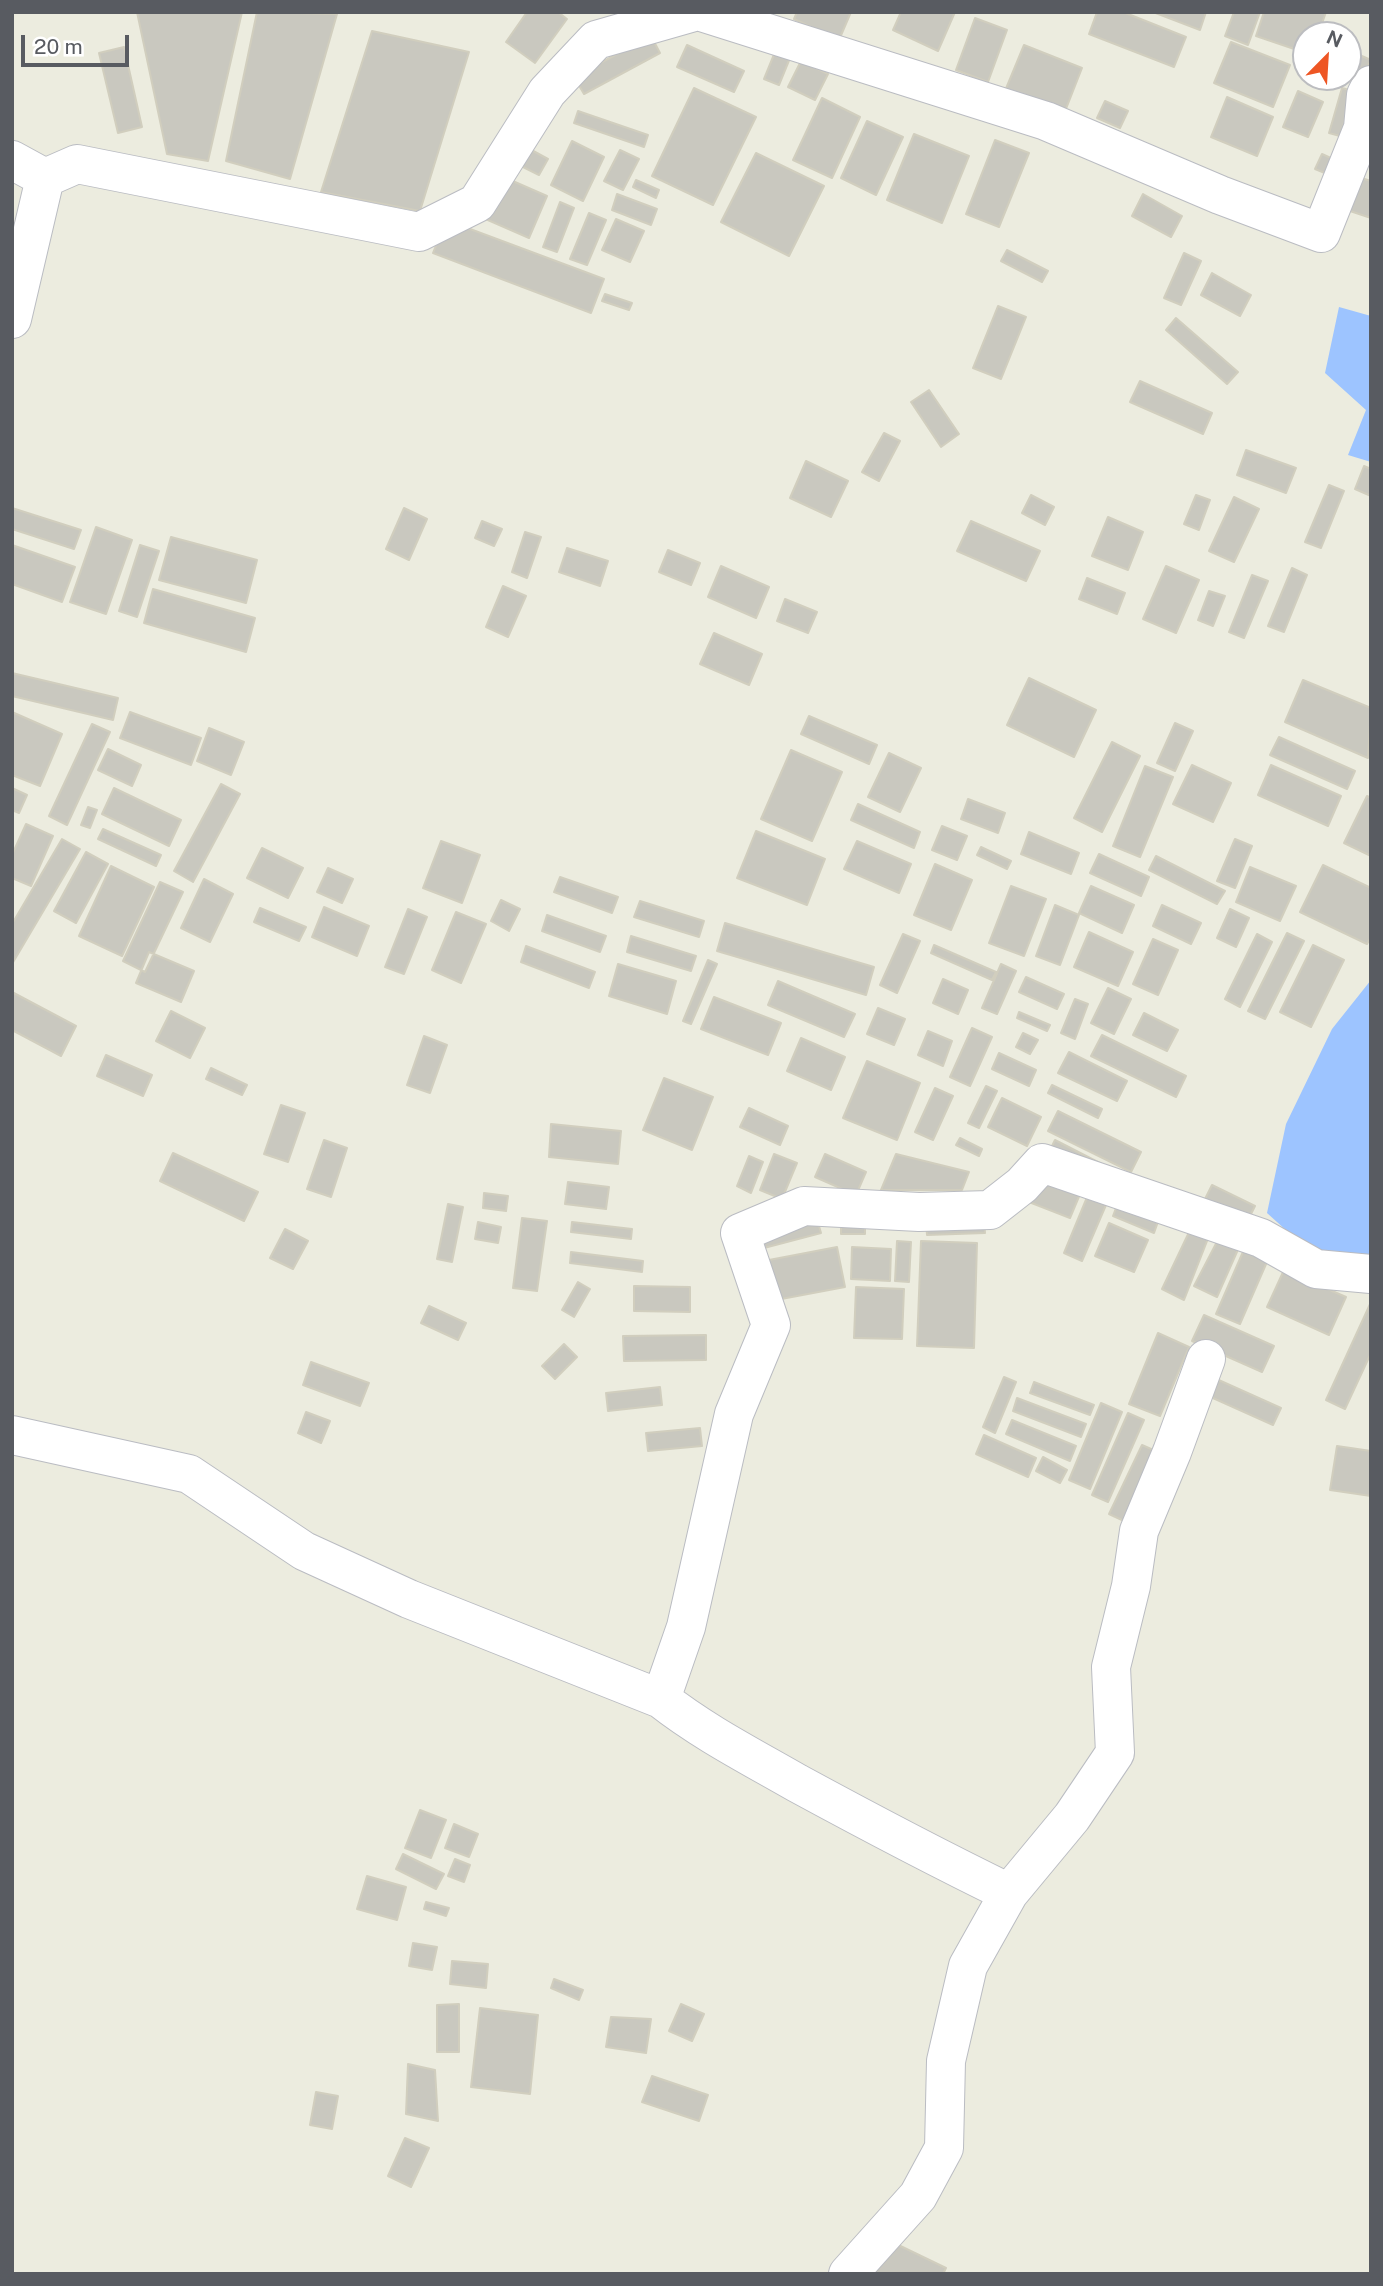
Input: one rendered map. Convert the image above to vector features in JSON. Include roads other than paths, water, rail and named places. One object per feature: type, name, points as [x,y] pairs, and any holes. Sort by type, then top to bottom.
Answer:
[{"type":"street","points":[[46,178],[77,164],[419,232],[477,203],[547,92],[596,40],[694,12]]},
{"type":"street","points":[[701,12],[1046,121],[1220,195],[1321,233],[1363,128],[1366,95],[1371,85]]},
{"type":"street","points":[[12,160],[46,178]]},
{"type":"street","points":[[12,319],[46,178]]},
{"type":"street","points":[[661,1699],[686,1628],[734,1414],[771,1325],[740,1233],[804,1206],[919,1212],[989,1210],[1022,1185],[1042,1163],[1261,1238],[1315,1269],[1371,1274]]},
{"type":"street","points":[[848,2274],[918,2196],[944,2148],[946,2061],[968,1966],[1009,1893],[1072,1817],[1115,1753],[1111,1667],[1131,1586],[1139,1531],[1206,1359]]},
{"type":"street","points":[[12,1435],[189,1474],[304,1551],[409,1599],[661,1699],[696,1727],[825,1799],[1009,1893]]},
{"type":"water","points":[[1339,307],[1371,316],[1371,462],[1348,455],[1366,410],[1325,373]]},
{"type":"water","points":[[1371,980],[1371,1256],[1318,1259],[1267,1213],[1286,1124],[1332,1029]]}]
